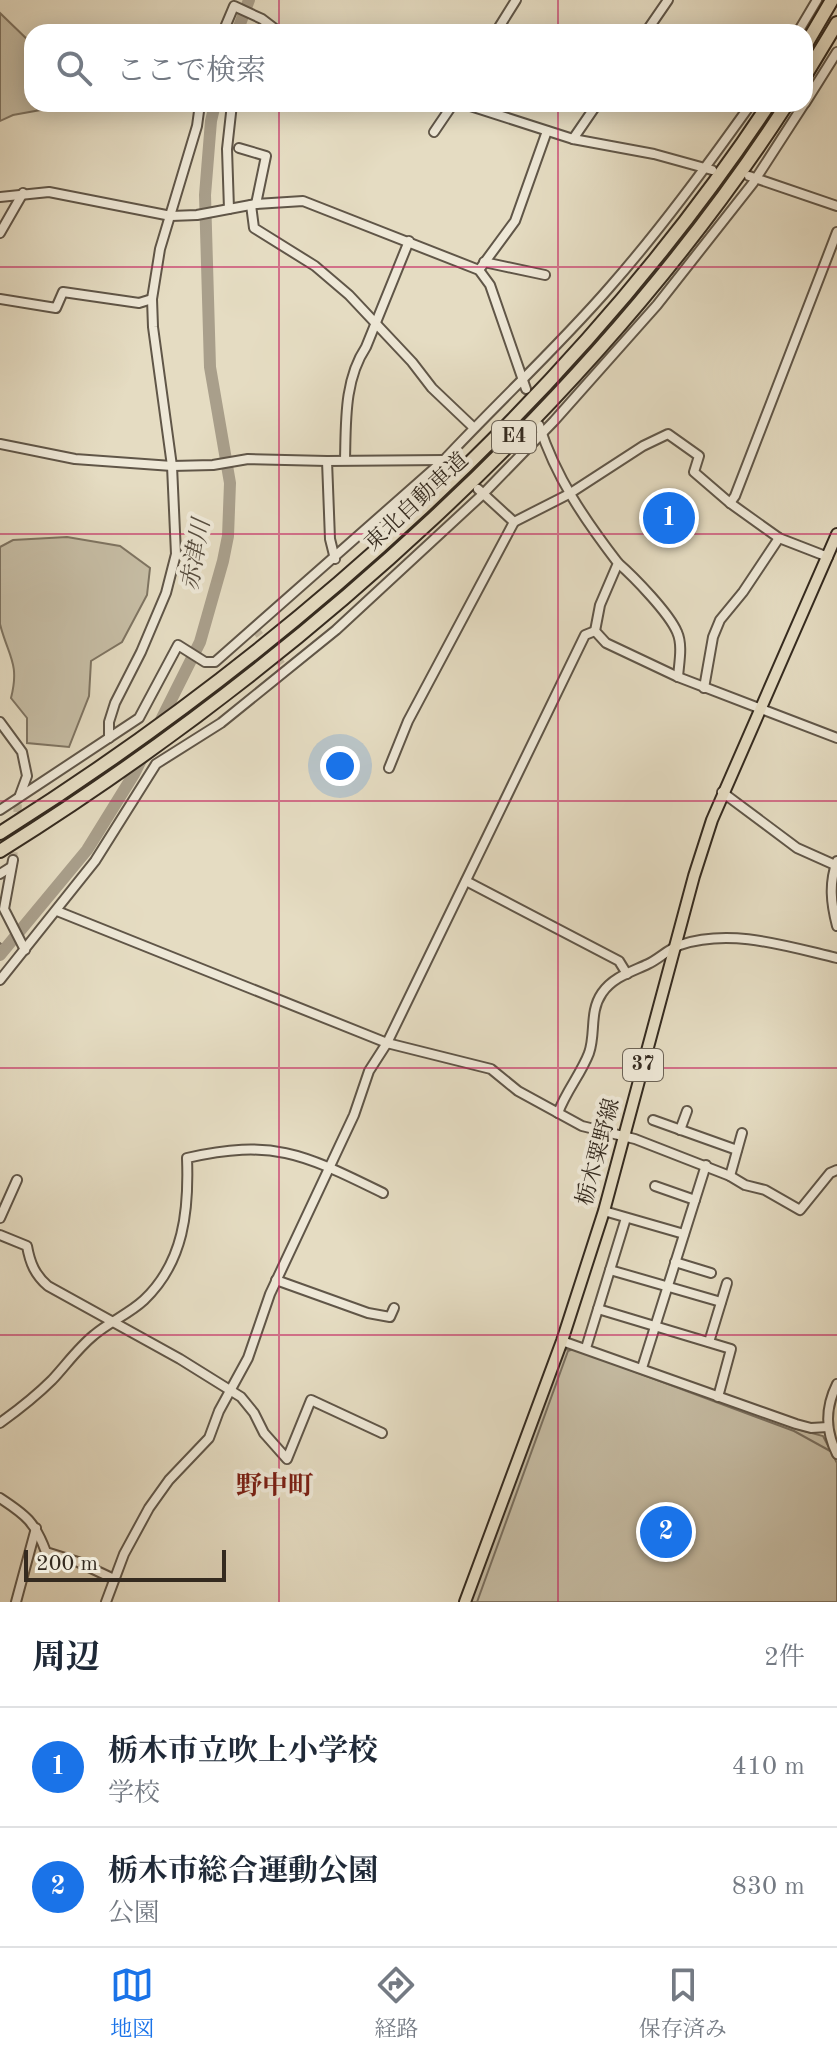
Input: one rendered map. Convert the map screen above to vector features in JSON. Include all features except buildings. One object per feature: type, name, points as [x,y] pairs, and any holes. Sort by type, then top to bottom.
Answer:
[{"type":"highway","points":[[813,32],[832,0]]},
{"type":"highway","points":[[813,63],[837,23]]},
{"type":"highway","name":"東北自動車道","points":[[0,833],[102,765],[208,687],[351,570],[441,488],[582,344],[654,260],[763,112]]},
{"type":"highway","name":"東北自動車道","points":[[0,851],[86,795],[272,657],[433,517],[594,353],[685,245],[782,112]]},
{"type":"main road","name":"栃木粟野線","points":[[465,1602],[562,1341],[604,1211],[704,842],[722,792],[837,534]]},
{"type":"street","points":[[652,24],[668,0]]},
{"type":"street","points":[[803,24],[817,0]]},
{"type":"street","points":[[500,24],[512,1]]},
{"type":"street","points":[[226,24],[237,3],[268,24]]},
{"type":"street","points":[[263,20],[263,24]]},
{"type":"street","points":[[813,91],[837,52]]},
{"type":"street","points":[[109,738],[109,722],[115,703],[141,652],[172,572],[176,533],[172,466],[152,299],[160,249],[199,112]]},
{"type":"street","points":[[227,210],[227,149],[231,112]]},
{"type":"street","points":[[434,132],[448,112]]},
{"type":"street","points":[[489,112],[573,139],[654,154],[708,169]]},
{"type":"street","points":[[573,139],[592,112]]},
{"type":"street","points":[[0,810],[19,801],[139,718],[178,645],[205,662],[215,662],[444,460],[609,288],[708,169],[746,112]]},
{"type":"street","points":[[0,980],[57,911],[115,832],[156,764],[221,723],[336,630],[480,492],[657,305],[799,112]]},
{"type":"street","points":[[482,266],[515,221],[547,131]]},
{"type":"street","points":[[239,148],[266,156],[254,204],[254,228],[315,266],[349,295],[432,388],[473,427]]},
{"type":"street","points":[[753,176],[837,206]]},
{"type":"street","points":[[0,197],[49,192],[171,216],[197,215],[254,204],[303,201],[482,266],[545,275]]},
{"type":"street","points":[[0,233],[23,193]]},
{"type":"street","points":[[730,503],[837,232]]},
{"type":"street","points":[[345,460],[347,405],[355,363],[366,347],[409,241]]},
{"type":"street","points":[[482,266],[526,389]]},
{"type":"street","points":[[0,299],[56,308],[63,292],[139,303],[152,299]]},
{"type":"street","points":[[541,429],[558,475],[569,494],[618,563],[677,633],[680,653],[678,677]]},
{"type":"street","points":[[389,768],[408,721],[514,522],[569,494],[643,446],[668,434],[699,456],[694,472],[730,503],[779,538],[828,557]]},
{"type":"street","points":[[0,444],[75,459],[172,466],[217,465],[245,459],[444,460]]},
{"type":"street","points":[[327,461],[330,539],[335,559]]},
{"type":"street","points":[[480,492],[514,522]]},
{"type":"street","points":[[704,688],[713,637],[720,620],[779,538]]},
{"type":"street","points":[[595,631],[600,605],[618,563]]},
{"type":"street","points":[[595,631],[606,643],[678,677],[837,738]]},
{"type":"street","points":[[106,1602],[149,1508],[169,1480],[209,1438],[248,1358],[276,1280],[330,1167],[369,1071],[387,1043],[585,635],[595,631]]},
{"type":"street","points":[[0,722],[22,752],[27,776],[19,801]]},
{"type":"street","points":[[722,792],[797,848],[836,862],[831,906],[837,926]]},
{"type":"street","points":[[0,874],[12,864],[4,909],[25,950]]},
{"type":"street","points":[[466,881],[619,961],[627,974]]},
{"type":"street","points":[[57,911],[387,1043],[491,1069],[518,1091],[582,1126],[706,1165],[745,1185],[765,1190],[800,1210],[830,1173],[837,1170]]},
{"type":"street","points":[[558,1113],[566,1091],[590,1049],[592,1019],[600,998],[612,982],[675,947],[709,940],[764,940],[837,958]]},
{"type":"street","points":[[680,1130],[687,1111]]},
{"type":"street","points":[[653,1120],[737,1150]]},
{"type":"street","points":[[730,1176],[742,1133]]},
{"type":"street","points":[[0,1423],[50,1382],[94,1335],[143,1301],[172,1260],[186,1216],[187,1158],[222,1150],[266,1149],[296,1154],[383,1193]]},
{"type":"street","points":[[642,1368],[706,1165]]},
{"type":"street","points":[[0,1218],[17,1180]]},
{"type":"street","points":[[655,1186],[695,1200]]},
{"type":"street","points":[[604,1211],[684,1234]]},
{"type":"street","points":[[586,1348],[626,1218]]},
{"type":"street","points":[[0,1235],[27,1246],[30,1262],[39,1279],[48,1286],[241,1397],[264,1433],[287,1459],[311,1400],[382,1433]]},
{"type":"street","points":[[675,1262],[711,1273]]},
{"type":"street","points":[[610,1270],[721,1302]]},
{"type":"street","points":[[276,1280],[368,1313],[390,1317],[394,1308]]},
{"type":"street","points":[[709,1342],[727,1283]]},
{"type":"street","points":[[598,1309],[731,1349],[718,1397]]},
{"type":"street","points":[[562,1341],[796,1424],[811,1428],[828,1427]]},
{"type":"street","points":[[837,1384],[830,1402],[828,1427],[837,1454]]},
{"type":"street","points":[[0,1498],[27,1516],[36,1527],[46,1552],[78,1562],[114,1579]]},
{"type":"street","points":[[16,1602],[36,1527]]},
{"type":"shaded area","points":[[0,13],[24,36],[24,112],[30,112],[0,121]]},
{"type":"shaded area","points":[[67,537],[120,546],[150,568],[147,595],[122,642],[91,661],[89,696],[69,747],[27,743],[27,718],[11,698],[14,668],[0,624],[0,547],[13,540]]},
{"type":"shaded area","points":[[569,1348],[823,1436],[837,1463],[837,1602],[470,1602],[562,1352]]},
{"type":"waterway","name":"赤津川","points":[[240,24],[249,0]]},
{"type":"waterway","name":"赤津川","points":[[0,955],[87,850],[134,774],[200,642],[223,561],[228,536],[230,483],[210,367],[205,195],[213,112]]},
{"type":"waterway","points":[[0,943],[4,947]]},
{"type":"waterway","points":[[477,1602],[568,1351],[573,1349]]},
{"type":"waterway","points":[[590,1355],[794,1431],[832,1452]]},
{"type":"tunnel","points":[[444,460],[478,489]]},
{"type":"tunnel","points":[[255,629],[286,670]]},
{"type":"tunnel","points":[[13,860],[18,804]]},
{"type":"place","name":"栃木市立吹上小学校","points":[[669,518]]},
{"type":"place","name":"栃木市総合運動公園","points":[[666,1532]]},
{"type":"district","name":"野中町","points":[[275,1487]]}]
